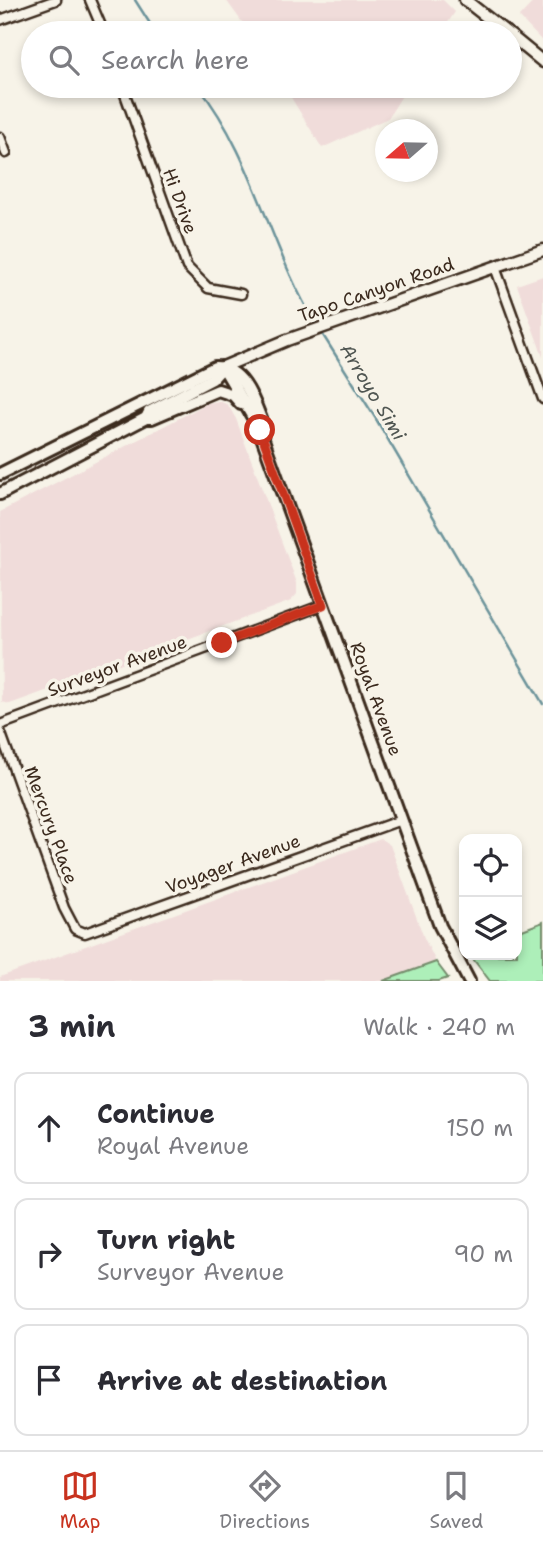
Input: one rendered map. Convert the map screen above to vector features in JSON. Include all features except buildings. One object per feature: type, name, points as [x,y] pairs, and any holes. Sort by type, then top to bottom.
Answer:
[{"type":"main road","name":"Royal Avenue","points":[[223,367],[258,426],[440,926],[470,981]]},
{"type":"main road","name":"Royal Avenue","points":[[223,367],[241,379],[261,419],[258,426]]},
{"type":"main road","name":"Tapo Canyon Road","points":[[0,494],[146,418],[149,412],[212,379],[223,367]]},
{"type":"main road","name":"Tapo Canyon Road","points":[[0,474],[206,370],[223,367]]},
{"type":"main road","points":[[146,418],[152,418],[218,390],[233,395],[248,412]]},
{"type":"street","points":[[0,20],[56,0]]},
{"type":"street","points":[[90,0],[98,21]]},
{"type":"street","points":[[466,0],[492,21]]},
{"type":"street","points":[[522,45],[543,62]]},
{"type":"street","name":"Hi Drive","points":[[126,98],[187,267],[208,288],[241,294]]},
{"type":"street","points":[[0,137],[6,153]]},
{"type":"street","name":"Tapo Canyon Road","points":[[223,367],[294,337],[543,250]]},
{"type":"street","points":[[495,267],[543,399]]},
{"type":"street","name":"Surveyor Avenue","points":[[0,725],[323,605]]},
{"type":"street","name":"Mercury Place","points":[[0,731],[64,908],[75,929]]},
{"type":"street","name":"Voyager Avenue","points":[[75,929],[93,933],[401,820]]},
{"type":"shaded area","points":[[226,0],[443,0],[455,12],[449,21],[241,21]]},
{"type":"shaded area","points":[[535,0],[543,0],[543,42],[519,17]]},
{"type":"shaded area","points":[[291,98],[400,98],[388,118],[375,119],[375,124],[322,148]]},
{"type":"shaded area","points":[[543,276],[543,357],[517,285]]},
{"type":"shaded area","points":[[219,401],[228,405],[236,419],[297,583],[297,594],[291,601],[10,704],[2,702],[0,512],[208,403]]},
{"type":"shaded area","points":[[381,839],[390,845],[424,938],[436,962],[383,981],[0,981],[0,977]]},
{"type":"green space","points":[[543,922],[543,981],[490,981],[474,960],[522,960],[522,930]]},
{"type":"green space","points":[[436,962],[448,978],[439,981],[383,981]]},
{"type":"waterway","name":"Arroyo Simi","points":[[135,0],[148,21]]},
{"type":"waterway","name":"Arroyo Simi","points":[[206,98],[234,142],[286,266],[317,326]]},
{"type":"waterway","name":"Arroyo Simi","points":[[321,332],[376,419],[543,704]]},
{"type":"route","points":[[222,643],[323,605],[260,430]]}]
